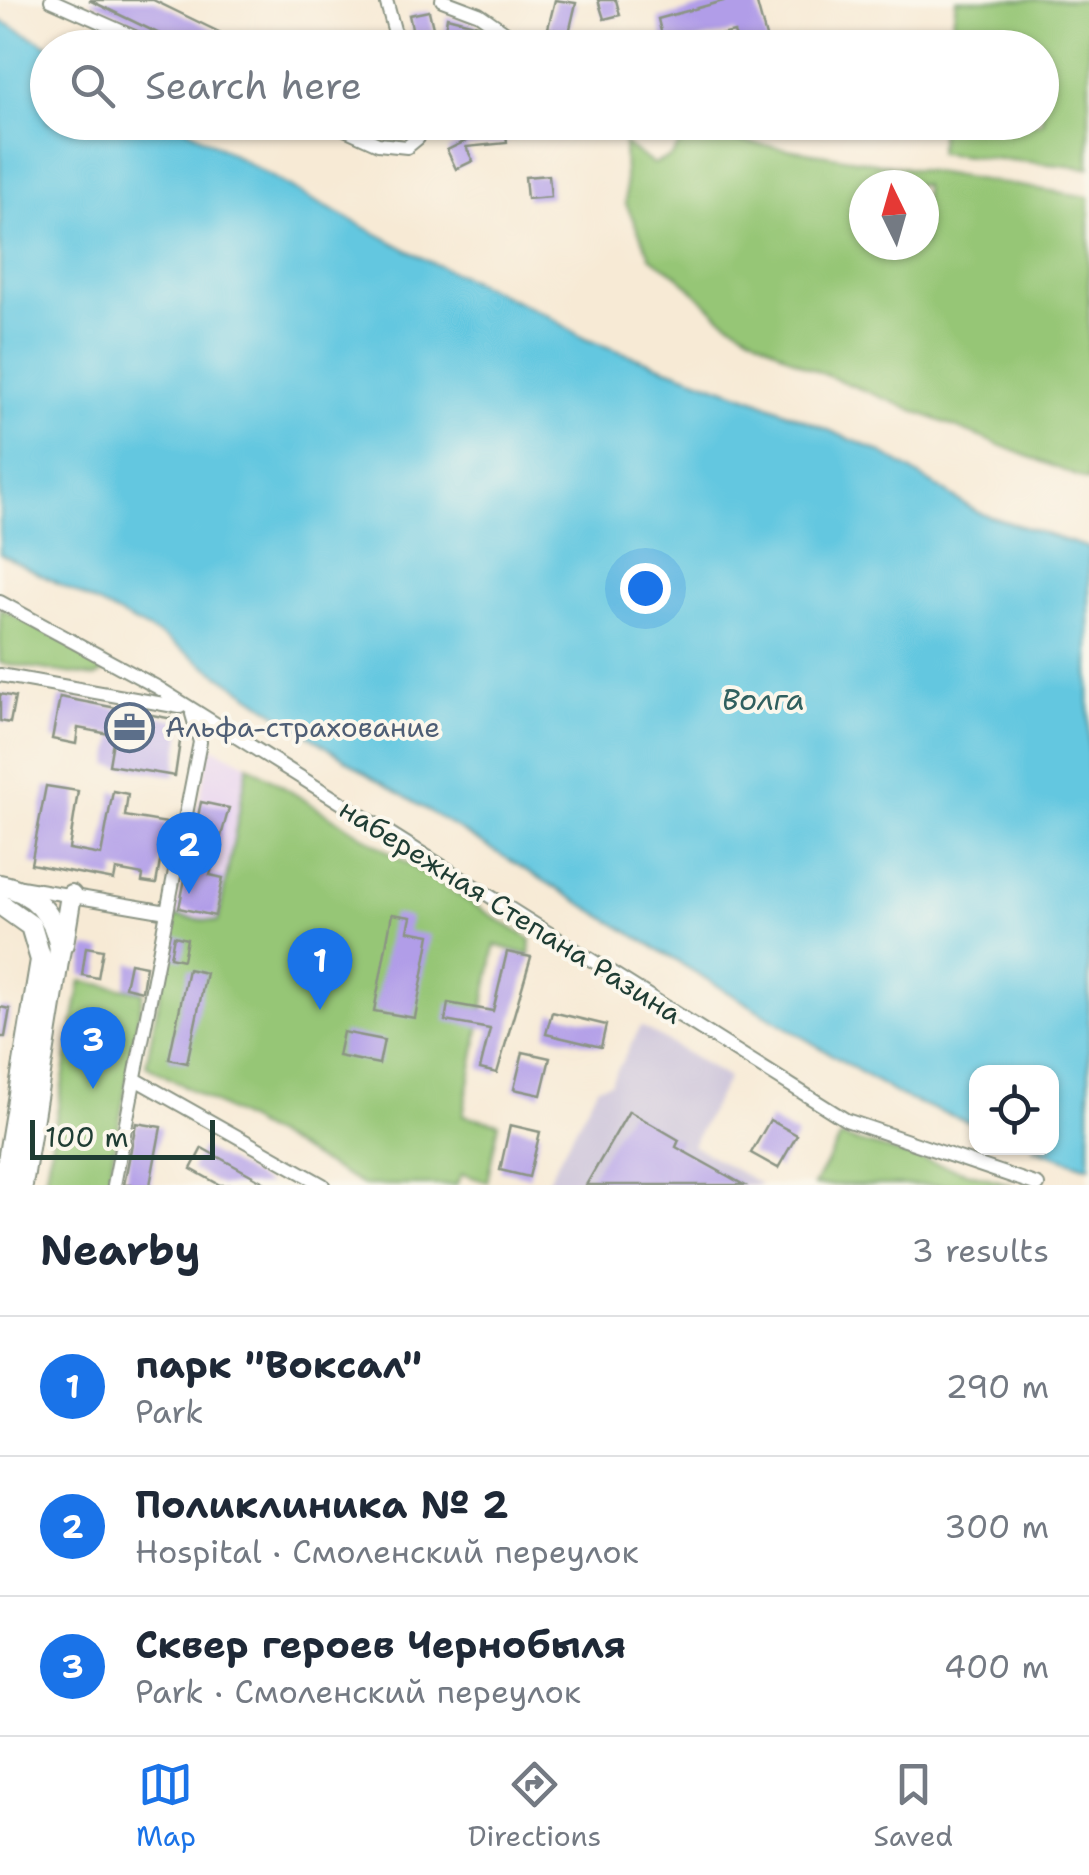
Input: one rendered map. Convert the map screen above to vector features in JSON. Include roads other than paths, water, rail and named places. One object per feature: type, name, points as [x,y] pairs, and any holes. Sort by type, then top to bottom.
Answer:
[{"type":"main road","points":[[3,895],[30,896],[46,912],[57,932],[60,960]]},
{"type":"main road","points":[[3,895],[31,926],[40,955],[8,1177]]},
{"type":"main road","points":[[8,1177],[60,960],[71,895]]},
{"type":"street","points":[[51,0],[118,30]]},
{"type":"street","points":[[386,0],[394,30]]},
{"type":"street","points":[[442,0],[479,14],[502,30]]},
{"type":"street","points":[[369,140],[406,147],[415,140]]},
{"type":"street","name":"набережная Степана Разина","points":[[0,602],[107,656],[846,1120],[1038,1185]]},
{"type":"street","points":[[0,676],[187,708],[197,722],[200,738],[114,1185]]},
{"type":"street","points":[[3,895],[71,895],[167,912]]},
{"type":"street","points":[[135,1079],[323,1185]]},
{"type":"water","name":"Волга","points":[[0,20],[30,36],[30,140],[207,140],[430,262],[547,315],[585,339],[757,400],[881,452],[979,513],[1089,548],[1089,1167],[1053,1155],[1059,1155],[1059,1065],[969,1065],[969,1122],[902,1097],[367,774],[163,637],[0,554]]},
{"type":"place","name":"Альфа-страхование","points":[[130,727]]},
{"type":"place","name":"Поликлиника № 2","points":[[189,894]]},
{"type":"place","name":"парк \"Воксал\"","points":[[320,1010]]},
{"type":"place","name":"Сквер героев Чернобыля","points":[[93,1089]]}]
